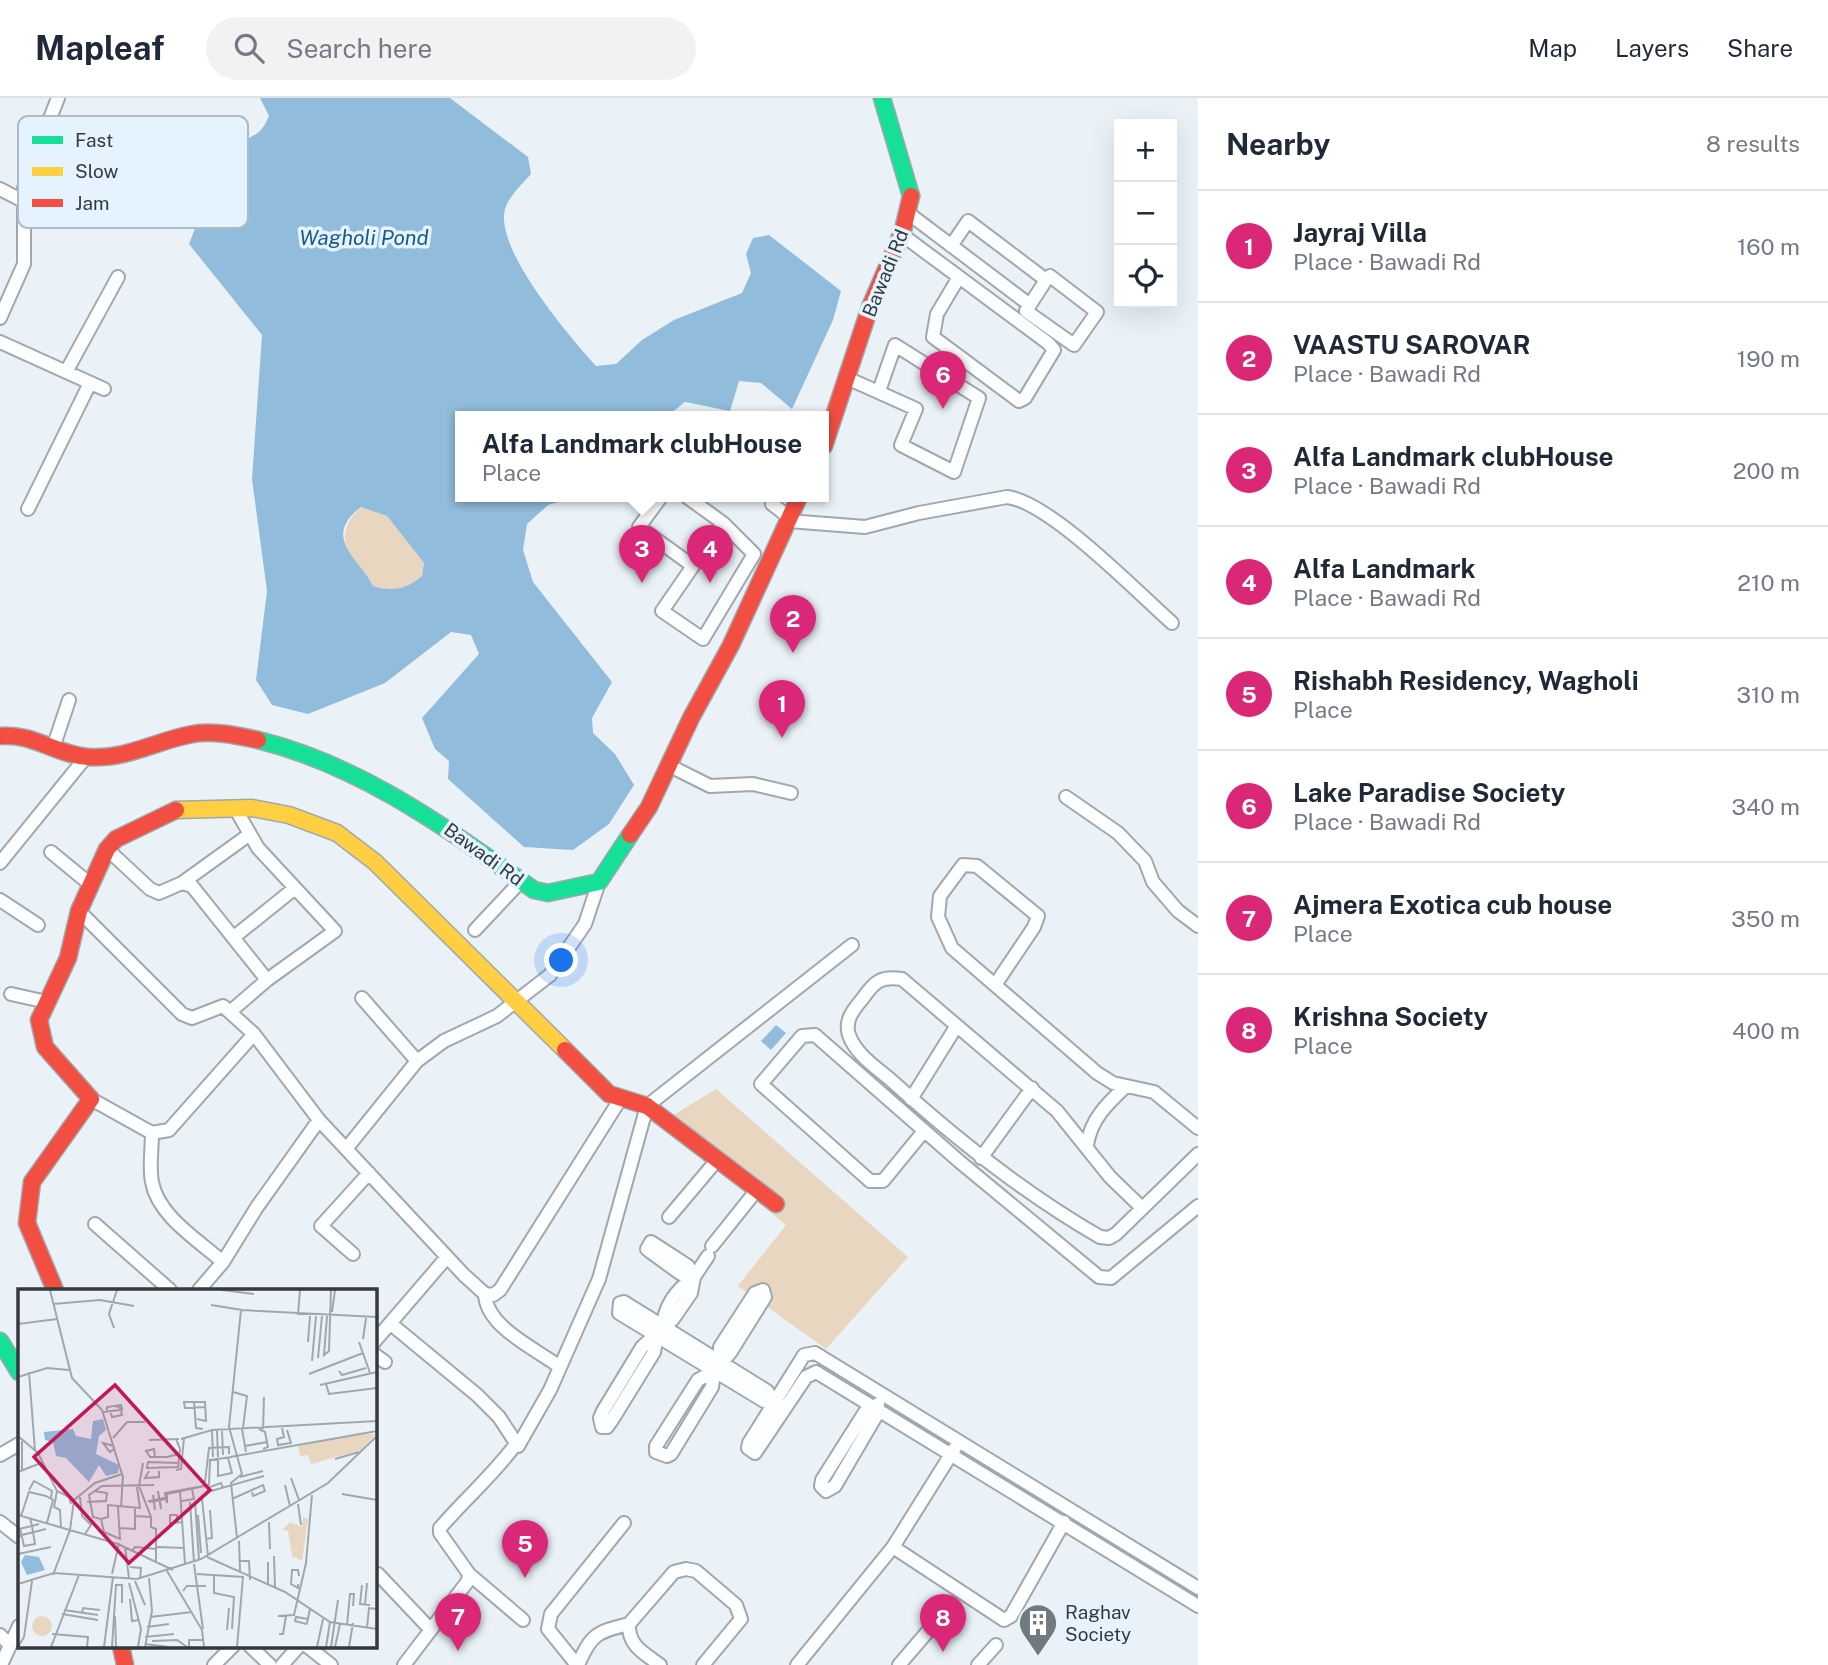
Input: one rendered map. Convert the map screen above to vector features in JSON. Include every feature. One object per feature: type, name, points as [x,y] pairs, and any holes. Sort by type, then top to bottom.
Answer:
[{"type":"street","points":[[50,116],[58,98]]},
{"type":"street","name":"Bawadi Rd","points":[[829,431],[870,307],[908,213],[911,194],[882,98]]},
{"type":"street","points":[[0,189],[18,198]]},
{"type":"street","points":[[908,213],[1030,305]]},
{"type":"street","points":[[951,246],[968,221],[1046,281]]},
{"type":"street","points":[[0,318],[24,264],[25,228]]},
{"type":"street","points":[[901,234],[959,277],[1054,350],[1025,398],[1019,401],[933,337],[937,314],[959,277]]},
{"type":"street","points":[[1050,276],[1097,313],[1074,345],[1026,311],[1046,281],[1050,276]]},
{"type":"street","points":[[66,372],[118,277]]},
{"type":"street","points":[[0,342],[104,389]]},
{"type":"street","points":[[847,378],[916,409],[901,445],[954,472],[979,398],[895,345],[879,391]]},
{"type":"street","points":[[28,509],[90,383]]},
{"type":"street","points":[[773,502],[772,504],[789,519],[865,527],[919,513],[1007,497],[1022,499],[1059,524],[1172,623]]},
{"type":"street","points":[[657,502],[639,527],[693,566]]},
{"type":"street","points":[[694,502],[723,523],[754,554],[703,639],[662,611],[723,523]]},
{"type":"street","points":[[346,1150],[416,1061],[444,1041],[497,1016],[550,975],[579,934],[591,910],[599,882],[649,807],[670,766],[691,718],[743,619],[797,502]]},
{"type":"street","points":[[724,608],[743,619]]},
{"type":"street","points":[[54,745],[69,700]]},
{"type":"street","name":"Bawadi Rd","points":[[0,736],[12,734],[86,757],[138,752],[196,733],[249,738],[313,754],[399,797],[442,823],[534,890],[548,893],[599,882]]},
{"type":"street","points":[[0,863],[86,757]]},
{"type":"street","points":[[670,766],[710,786],[753,784],[791,793]]},
{"type":"street","points":[[1066,797],[1118,833],[1145,861],[1153,882],[1178,911],[1198,926]]},
{"type":"street","points":[[231,1011],[267,980],[335,931],[258,848],[235,808]]},
{"type":"street","points":[[254,1034],[169,1130],[152,1133],[91,1099],[45,1047],[39,1020],[68,958],[79,911],[107,849],[128,832],[176,810],[235,808],[289,815],[337,833],[375,862],[609,1094],[647,1106],[776,1204]]},
{"type":"street","points":[[107,849],[150,890],[159,893],[182,883],[250,834]]},
{"type":"street","points":[[51,852],[91,885]]},
{"type":"street","points":[[995,985],[1034,928],[1038,916],[977,866],[963,865],[940,896],[938,917],[952,948],[1097,1073],[1125,1087],[1154,1092],[1165,1098],[1198,1128]]},
{"type":"street","points":[[475,930],[521,881]]},
{"type":"street","points":[[182,883],[192,886],[267,980]]},
{"type":"street","points":[[234,937],[295,888]]},
{"type":"street","points":[[0,900],[38,925]]},
{"type":"street","points":[[79,911],[182,1014],[192,1018],[223,1006],[231,1011],[254,1034],[318,1120],[485,1294],[493,1295],[500,1290],[621,1098]]},
{"type":"street","points":[[523,1620],[469,1574],[443,1538],[440,1528],[462,1502],[494,1473],[516,1444],[518,1446],[560,1367],[599,1279],[647,1106],[852,944]]},
{"type":"street","points":[[1141,1207],[1110,1177],[1087,1146],[1032,1088],[902,979],[886,976],[876,981],[849,1015],[848,1033],[856,1049],[911,1099],[981,1158],[1100,1237],[1109,1238],[1116,1234],[1198,1154]]},
{"type":"street","points":[[11,994],[47,1002]]},
{"type":"street","points":[[362,998],[416,1061]]},
{"type":"street","points":[[911,1099],[956,1027]]},
{"type":"street","points":[[925,1131],[883,1181],[870,1181],[761,1084],[802,1036],[815,1035],[1099,1277],[1111,1278],[1198,1206]]},
{"type":"street","points":[[1087,1146],[1089,1129],[1105,1105],[1125,1087]]},
{"type":"street","points":[[981,1158],[1032,1088]]},
{"type":"street","points":[[55,1289],[27,1223],[32,1182],[91,1099]]},
{"type":"street","points":[[200,1289],[223,1262],[257,1207],[318,1120]]},
{"type":"street","points":[[152,1133],[151,1179],[155,1197],[162,1208],[223,1262]]},
{"type":"street","points":[[669,1217],[717,1160]]},
{"type":"street","points":[[353,1254],[321,1226],[369,1173]]},
{"type":"street","points":[[660,1332],[642,1347],[609,1401],[600,1418],[602,1427],[607,1427],[612,1420],[654,1352],[660,1332],[664,1312],[679,1287],[694,1277],[710,1251],[756,1191]]},
{"type":"street","points":[[95,1224],[169,1289]]},
{"type":"street","points":[[376,1340],[447,1256]]},
{"type":"street","points":[[717,1367],[712,1387],[671,1454],[667,1456],[656,1452],[656,1446],[698,1380],[717,1367],[730,1353],[765,1297],[763,1290],[755,1293],[720,1347],[717,1367]]},
{"type":"street","points":[[485,1294],[486,1306],[495,1320],[560,1367]]},
{"type":"street","points":[[391,1324],[477,1395],[499,1417],[516,1444]]},
{"type":"street","points":[[660,1332],[717,1367],[764,1401],[779,1405]]},
{"type":"street","points":[[0,1341],[18,1370]]},
{"type":"street","points":[[779,1405],[808,1353]]},
{"type":"street","points":[[808,1353],[813,1371],[876,1408],[955,1448],[1073,1522],[1198,1588]]},
{"type":"street","points":[[808,1353],[815,1353],[883,1395],[955,1448],[1073,1522],[1198,1606]]},
{"type":"street","points":[[779,1405],[813,1371]]},
{"type":"street","points":[[876,1408],[865,1412],[822,1480],[821,1486],[826,1491],[835,1486],[876,1416],[876,1408],[883,1395]]},
{"type":"street","points":[[0,1455],[18,1445]]},
{"type":"street","points":[[797,1665],[892,1547],[955,1448]]},
{"type":"street","points":[[0,1522],[18,1536]]},
{"type":"street","points":[[892,1547],[1004,1619],[1011,1616],[1073,1522]]},
{"type":"street","points":[[624,1523],[551,1614],[548,1629],[577,1665],[586,1647],[600,1631],[629,1624],[674,1572],[685,1569],[696,1572],[736,1605],[741,1619],[703,1665]]},
{"type":"street","points":[[379,1574],[430,1629]]},
{"type":"street","points":[[404,1665],[468,1581],[469,1574]]},
{"type":"street","points":[[1178,1593],[1186,1581]]},
{"type":"street","points":[[899,1665],[947,1609]]},
{"type":"street","points":[[629,1624],[629,1634],[634,1645],[660,1665]]},
{"type":"street","points":[[1,1665],[18,1628]]},
{"type":"street","points":[[0,1635],[10,1645]]},
{"type":"street","points":[[978,1665],[996,1644]]},
{"type":"street","points":[[214,1665],[231,1648]]},
{"type":"street","points":[[252,1648],[270,1665]]},
{"type":"street","points":[[282,1665],[297,1648]]},
{"type":"street","points":[[310,1648],[331,1665]]},
{"type":"shaded area","points":[[362,507],[387,516],[424,563],[422,576],[399,588],[373,586],[351,557],[345,542],[350,520]]},
{"type":"shaded area","points":[[716,1089],[908,1257],[826,1349],[738,1286],[786,1225],[662,1122]]},
{"type":"water","name":"Wagholi Pond","points":[[260,98],[450,98],[528,157],[531,174],[505,209],[505,226],[511,246],[537,292],[596,366],[616,364],[642,340],[674,320],[742,293],[751,273],[746,254],[753,238],[769,235],[841,291],[833,320],[792,409],[761,383],[739,381],[730,411],[685,402],[674,411],[455,411],[455,502],[558,502],[548,505],[527,524],[523,550],[533,582],[612,682],[592,718],[593,733],[615,754],[634,785],[609,824],[573,850],[524,847],[448,779],[449,761],[435,749],[422,718],[479,654],[471,635],[451,632],[385,683],[308,714],[272,705],[256,680],[267,591],[252,479],[262,335],[189,244],[196,228],[248,228],[248,139],[265,124],[269,116]],"holes":[[[361,507],[387,516],[424,563],[422,576],[411,584],[393,589],[373,586],[347,548],[344,529],[349,518]]]},
{"type":"water","points":[[776,1025],[786,1033],[771,1050],[761,1041]]},
{"type":"traffic: fast","points":[[882,98],[911,196]]},
{"type":"traffic: fast","points":[[258,740],[296,751],[369,783],[469,844],[534,890],[548,893],[599,882],[630,835]]},
{"type":"traffic: fast","points":[[0,1341],[18,1370]]},
{"type":"traffic: slow","points":[[176,810],[252,808],[289,815],[337,833],[375,862],[565,1050]]},
{"type":"traffic: jam","points":[[829,431],[870,307],[903,230],[911,196]]},
{"type":"traffic: jam","points":[[630,835],[649,807],[691,718],[731,645],[797,502]]},
{"type":"traffic: jam","points":[[0,736],[23,738],[88,757],[116,756],[201,733],[258,740]]},
{"type":"traffic: jam","points":[[55,1289],[27,1223],[32,1182],[91,1099],[45,1047],[39,1020],[68,958],[79,911],[107,849],[116,839],[176,810]]},
{"type":"traffic: jam","points":[[565,1050],[609,1094],[647,1106],[776,1204]]},
{"type":"traffic: jam","points":[[121,1648],[125,1665]]},
{"type":"place","name":"Lake Paradise Society","points":[[943,409]]},
{"type":"place","name":"Alfa Landmark clubHouse","points":[[642,583]]},
{"type":"place","name":"Alfa Landmark","points":[[710,583]]},
{"type":"place","name":"VAASTU SAROVAR","points":[[793,653]]},
{"type":"place","name":"Jayraj Villa","points":[[782,738]]},
{"type":"place","name":"Rishabh Residency, Wagholi","points":[[525,1578]]},
{"type":"place","name":"Ajmera Exotica cub house","points":[[458,1651]]},
{"type":"place","name":"Krishna Society","points":[[943,1652]]},
{"type":"place","name":"Raghav Society","points":[[1038,1657]]}]
